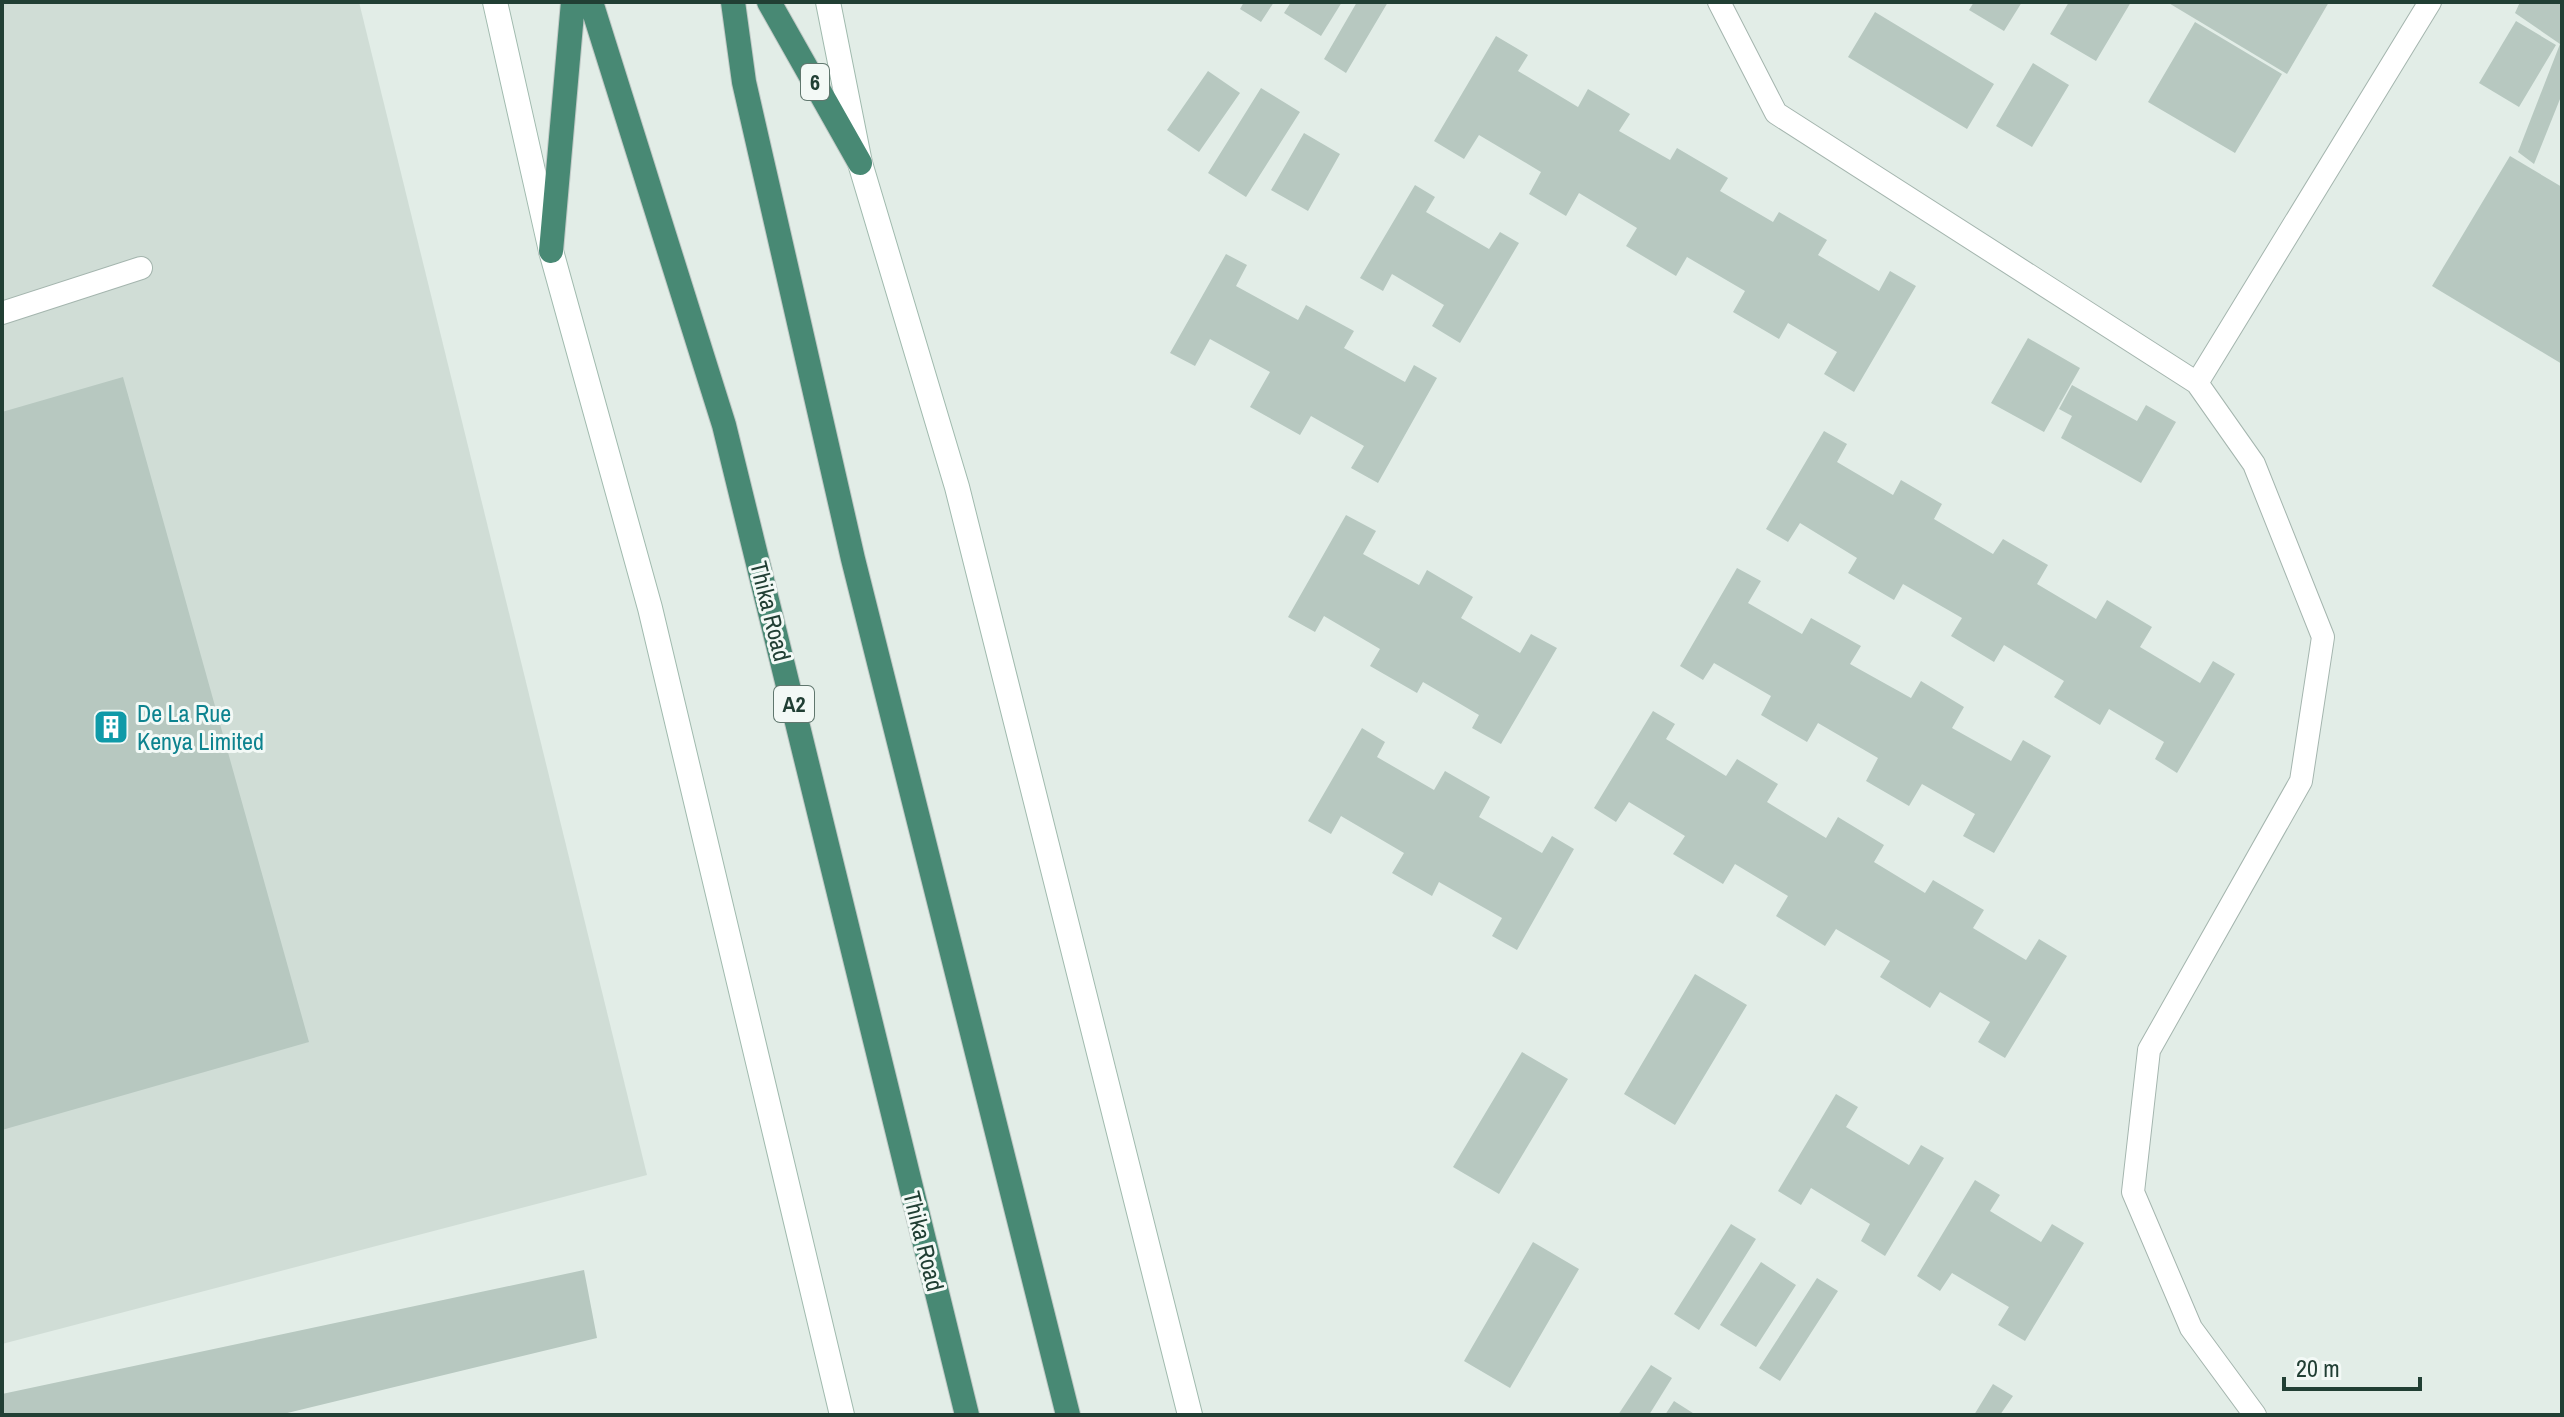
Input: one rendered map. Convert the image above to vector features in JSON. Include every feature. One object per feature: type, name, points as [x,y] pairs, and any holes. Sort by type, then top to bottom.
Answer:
[{"type":"highway","points":[[551,251],[573,2]]},
{"type":"highway","name":"Thika Road","points":[[591,2],[724,425],[967,1415]]},
{"type":"highway","points":[[733,2],[744,82],[853,559],[1068,1415]]},
{"type":"highway","name":"6","points":[[769,2],[860,163]]},
{"type":"main road","points":[[495,2],[551,251],[653,623],[842,1415]]},
{"type":"main road","points":[[828,2],[860,163],[957,487],[1190,1415]]},
{"type":"lane","points":[[1719,2],[1776,113],[2197,383],[2254,464],[2323,637],[2301,781],[2149,1050],[2133,1192],[2191,1328],[2255,1415]]},
{"type":"lane","points":[[2197,383],[2430,2]]},
{"type":"lane","points":[[2,313],[141,268]]},
{"type":"shaded area","name":"De La Rue Kenya Limited","points":[[2,2],[359,2],[647,1175],[2,1344]]},
{"type":"building","points":[[1244,2],[1274,2],[1261,22],[1240,9]]},
{"type":"building","points":[[1291,2],[1342,2],[1321,36],[1284,13]]},
{"type":"building","points":[[1357,2],[1388,2],[1346,73],[1324,59]]},
{"type":"building","points":[[1974,2],[2022,2],[2004,31],[1969,10]]},
{"type":"building","points":[[2069,2],[2131,2],[2096,61],[2050,34]]},
{"type":"building","points":[[2167,2],[2329,2],[2287,74]]},
{"type":"building","points":[[2520,2],[2562,2],[2562,94],[2534,164],[2518,152],[2560,44],[2515,13]]},
{"type":"building","points":[[1875,12],[1994,84],[1967,129],[1848,57]]},
{"type":"building","points":[[2516,21],[2556,45],[2519,107],[2479,83]]},
{"type":"building","points":[[2195,22],[2282,74],[2235,153],[2148,102]]},
{"type":"building","points":[[1496,36],[1528,55],[1518,71],[1578,107],[1588,89],[1630,114],[1619,131],[1670,160],[1677,148],[1728,178],[1720,191],[1773,222],[1779,212],[1827,240],[1818,255],[1879,291],[1890,271],[1916,286],[1854,392],[1824,374],[1837,352],[1788,323],[1779,339],[1733,312],[1745,291],[1687,257],[1676,276],[1626,246],[1637,228],[1579,193],[1566,216],[1529,194],[1541,172],[1479,135],[1464,159],[1434,141]]},
{"type":"building","points":[[2033,63],[2069,85],[2032,147],[1996,126]]},
{"type":"building","points":[[1208,71],[1240,93],[1199,152],[1167,130]]},
{"type":"building","points":[[1261,88],[1300,112],[1246,197],[1208,173]]},
{"type":"building","points":[[1304,133],[1340,154],[1308,211],[1271,190]]},
{"type":"building","points":[[2510,156],[2562,187],[2562,364],[2432,286]]},
{"type":"building","points":[[1415,185],[1435,197],[1426,212],[1489,249],[1500,232],[1519,243],[1460,343],[1432,326],[1444,305],[1392,274],[1383,291],[1360,278]]},
{"type":"building","points":[[1226,254],[1247,265],[1236,286],[1298,320],[1306,305],[1354,331],[1344,348],[1405,382],[1414,365],[1437,378],[1378,483],[1351,468],[1364,446],[1311,416],[1300,435],[1250,407],[1270,372],[1210,339],[1195,366],[1170,353]]},
{"type":"building","points":[[2028,338],[2080,368],[2044,432],[1991,403]]},
{"type":"building","name":"De La Rue Kenya Limited","points":[[123,377],[309,1042],[2,1130],[2,412]]},
{"type":"building","points":[[2072,385],[2137,421],[2146,405],[2176,422],[2141,483],[2061,438],[2072,416],[2059,409]]},
{"type":"building","points":[[1824,431],[1847,444],[1837,462],[1893,495],[1901,480],[1942,504],[1934,519],[1993,554],[2003,539],[2048,565],[2037,584],[2096,619],[2107,600],[2152,627],[2140,647],[2200,683],[2213,661],[2235,674],[2177,773],[2155,759],[2164,742],[2109,709],[2100,725],[2054,697],[2064,681],[2004,645],[1994,662],[1951,636],[1962,618],[1903,584],[1894,600],[1848,573],[1857,558],[1800,523],[1788,542],[1766,529]]},
{"type":"building","points":[[1346,515],[1376,531],[1363,554],[1419,585],[1427,570],[1473,597],[1461,618],[1520,653],[1531,634],[1557,648],[1501,744],[1472,728],[1479,715],[1423,682],[1417,693],[1370,666],[1380,649],[1324,616],[1315,632],[1288,617]]},
{"type":"building","points":[[1737,568],[1761,581],[1748,603],[1802,634],[1811,618],[1861,646],[1850,664],[1911,698],[1921,681],[1964,707],[1952,728],[2011,761],[2023,740],[2051,756],[1994,853],[1963,836],[1975,814],[1922,784],[1909,806],[1866,781],[1878,758],[1818,723],[1807,742],[1761,715],[1771,696],[1714,663],[1703,680],[1680,666]]},
{"type":"building","points":[[1653,711],[1675,724],[1666,739],[1726,776],[1737,759],[1778,784],[1767,802],[1826,838],[1838,817],[1884,845],[1874,862],[1925,893],[1933,880],[1984,910],[1973,928],[2026,960],[2039,939],[2067,956],[2005,1058],[1978,1042],[1990,1022],[1940,992],[1930,1008],[1880,977],[1890,961],[1836,929],[1825,946],[1776,916],[1788,896],[1735,864],[1723,884],[1673,854],[1685,836],[1629,802],[1616,822],[1594,808]]},
{"type":"building","points":[[1362,728],[1385,742],[1377,757],[1434,790],[1445,771],[1490,797],[1479,817],[1542,853],[1552,836],[1574,849],[1517,950],[1492,936],[1502,918],[1439,882],[1432,896],[1392,873],[1404,853],[1341,816],[1331,834],[1308,821]]},
{"type":"building","points":[[1695,974],[1747,1005],[1675,1125],[1624,1094]]},
{"type":"building","points":[[1522,1052],[1568,1079],[1499,1194],[1453,1167]]},
{"type":"building","points":[[1836,1094],[1858,1107],[1846,1127],[1909,1165],[1921,1145],[1944,1158],[1885,1256],[1861,1241],[1870,1224],[1811,1188],[1801,1205],[1778,1191]]},
{"type":"building","points":[[1975,1180],[2000,1195],[1990,1211],[2041,1242],[2052,1224],[2084,1243],[2025,1341],[1998,1325],[2009,1307],[1952,1273],[1940,1291],[1917,1276]]},
{"type":"building","points":[[1731,1224],[1756,1239],[1699,1330],[1674,1314]]},
{"type":"building","points":[[1533,1242],[1579,1269],[1510,1388],[1464,1361]]},
{"type":"building","points":[[1761,1262],[1796,1285],[1756,1347],[1720,1325]]},
{"type":"building","points":[[584,1270],[597,1338],[279,1415],[2,1415],[2,1394]]},
{"type":"building","points":[[1817,1278],[1838,1291],[1780,1381],[1759,1368]]},
{"type":"building","points":[[1651,1365],[1672,1378],[1649,1415],[1618,1415]]},
{"type":"building","points":[[1993,1384],[2013,1396],[2000,1415],[1974,1415]]},
{"type":"building","points":[[1674,1401],[1696,1415],[1665,1415]]},
{"type":"place","name":"De La Rue Kenya Limited","points":[[111,727]]}]
